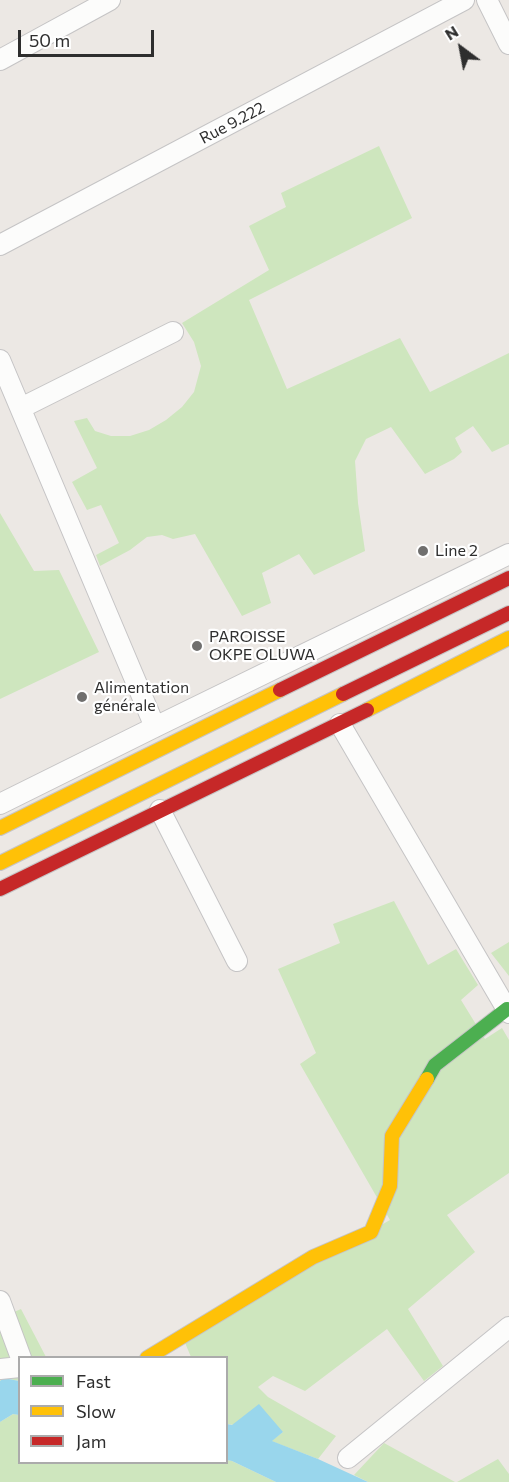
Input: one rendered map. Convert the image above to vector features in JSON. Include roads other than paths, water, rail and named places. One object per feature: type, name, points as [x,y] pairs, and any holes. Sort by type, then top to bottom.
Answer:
[{"type":"main road","points":[[0,828],[509,578]]},
{"type":"main road","points":[[0,863],[509,613]]},
{"type":"main road","points":[[0,889],[340,724],[509,638]]},
{"type":"main road","points":[[150,1356],[313,1257],[371,1232],[390,1186],[392,1136],[435,1065],[508,1011]]},
{"type":"street","points":[[0,60],[110,0]]},
{"type":"street","name":"Rue 9.222","points":[[0,245],[464,0]]},
{"type":"street","points":[[487,0],[509,45]]},
{"type":"street","points":[[21,408],[173,332]]},
{"type":"street","points":[[0,360],[155,726]]},
{"type":"street","points":[[0,804],[509,554]]},
{"type":"street","points":[[340,724],[508,1011]]},
{"type":"street","points":[[160,810],[237,960]]},
{"type":"street","points":[[0,1301],[20,1356]]},
{"type":"street","points":[[348,1458],[509,1328]]},
{"type":"street","points":[[0,1369],[18,1367]]},
{"type":"water","points":[[4,1378],[18,1381],[18,1415],[13,1414],[0,1422],[0,1381]]},
{"type":"water","points":[[259,1404],[283,1432],[272,1441],[368,1482],[276,1482],[228,1460],[228,1424],[232,1425]]},
{"type":"place","name":"Line 2","points":[[423,551]]},
{"type":"place","name":"PAROISSE OKPE OLUWA","points":[[197,646]]},
{"type":"place","name":"Alimentation générale","points":[[82,697]]}]
